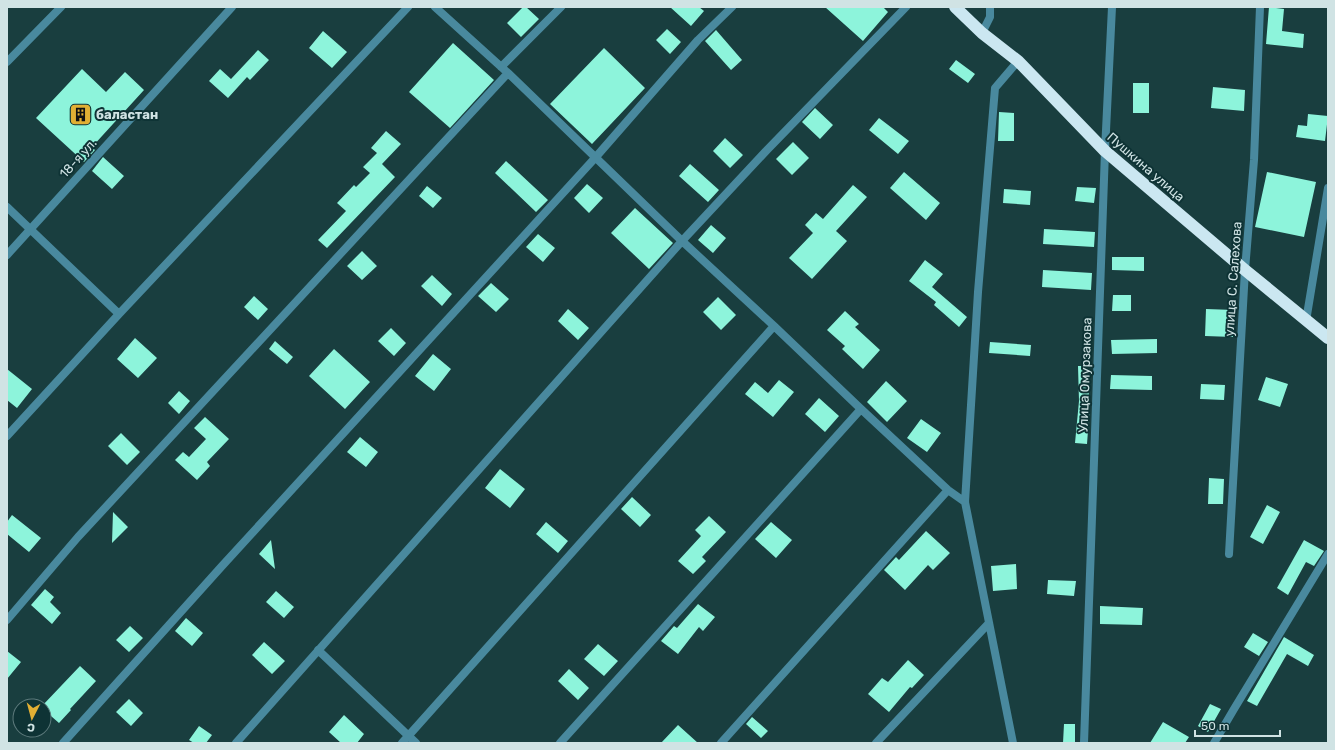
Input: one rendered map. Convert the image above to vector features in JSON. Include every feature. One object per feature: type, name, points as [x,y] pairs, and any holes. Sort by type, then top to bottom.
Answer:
[{"type":"highway","name":"Пушкина улица","points":[[955,7],[982,32],[1018,61],[1105,151],[1245,270],[1328,338]]},
{"type":"street","points":[[7,62],[61,7]]},
{"type":"street","name":"18-я ул.","points":[[7,255],[232,7]]},
{"type":"street","points":[[7,436],[119,314],[408,7]]},
{"type":"street","points":[[435,7],[508,73],[682,241],[861,409],[948,490],[965,502]]},
{"type":"street","points":[[501,67],[561,7]]},
{"type":"street","points":[[63,743],[222,566],[595,158],[698,40],[732,7]]},
{"type":"street","points":[[236,743],[682,241],[767,150],[906,7]]},
{"type":"street","points":[[982,32],[990,17],[990,7]]},
{"type":"street","name":"Улица Омурзакова","points":[[1084,743],[1105,151],[1112,7]]},
{"type":"street","name":"улица С. Салехова","points":[[1229,554],[1245,270],[1254,160],[1260,7]]},
{"type":"street","points":[[1013,743],[965,502],[978,292],[995,88],[1018,61]]},
{"type":"street","points":[[7,620],[78,537],[508,73]]},
{"type":"street","points":[[1306,320],[1328,188]]},
{"type":"street","points":[[7,207],[119,314]]},
{"type":"street","points":[[402,743],[774,326]]},
{"type":"street","points":[[560,743],[861,409]]},
{"type":"street","points":[[721,743],[948,490]]},
{"type":"street","points":[[1214,743],[1328,554]]},
{"type":"street","points":[[876,743],[989,624]]},
{"type":"street","points":[[318,650],[416,743]]},
{"type":"building","points":[[523,7],[526,7],[539,19],[521,37],[507,23]]},
{"type":"building","points":[[670,7],[699,7],[704,11],[691,26]]},
{"type":"building","points":[[825,7],[883,7],[888,12],[863,41]]},
{"type":"building","points":[[1269,7],[1284,9],[1282,31],[1304,34],[1303,48],[1266,44]]},
{"type":"building","points":[[667,29],[681,42],[670,54],[656,40]]},
{"type":"building","points":[[716,30],[742,60],[731,70],[705,41]]},
{"type":"building","points":[[323,31],[347,52],[332,68],[309,48]]},
{"type":"building","points":[[453,43],[494,80],[450,128],[409,92]]},
{"type":"building","points":[[604,48],[645,88],[592,144],[550,104]]},
{"type":"building","points":[[258,50],[269,60],[250,80],[247,77],[228,98],[209,81],[220,69],[231,79]]},
{"type":"building","points":[[956,60],[975,74],[968,83],[949,69]]},
{"type":"building","name":"баластан","points":[[82,69],[106,92],[125,72],[144,90],[92,147],[95,150],[84,162],[36,118]]},
{"type":"building","points":[[1133,83],[1149,83],[1149,113],[1133,113]]},
{"type":"building","points":[[1213,87],[1245,90],[1244,111],[1211,108]]},
{"type":"building","points":[[815,108],[833,125],[820,139],[802,122]]},
{"type":"building","points":[[999,112],[1014,113],[1014,141],[998,141]]},
{"type":"building","points":[[1308,114],[1328,116],[1325,141],[1296,137],[1298,125],[1307,126]]},
{"type":"building","points":[[879,118],[909,141],[898,154],[869,130]]},
{"type":"building","points":[[386,131],[401,144],[382,164],[395,177],[327,248],[318,240],[346,211],[337,203],[354,185],[356,187],[370,173],[363,167],[377,153],[371,148]]},
{"type":"building","points":[[725,138],[743,155],[730,168],[713,151]]},
{"type":"building","points":[[793,142],[809,158],[792,175],[776,159]]},
{"type":"building","points":[[103,157],[124,176],[112,189],[92,171]]},
{"type":"building","points":[[506,161],[548,200],[536,212],[495,173]]},
{"type":"building","points":[[690,164],[719,190],[708,202],[679,176]]},
{"type":"building","points":[[904,172],[940,203],[926,220],[890,188]]},
{"type":"building","points":[[1267,172],[1316,182],[1304,237],[1255,227]]},
{"type":"building","points":[[587,184],[603,198],[589,213],[574,198]]},
{"type":"building","points":[[853,185],[867,197],[836,231],[847,241],[812,279],[789,258],[813,233],[805,225],[816,213],[823,219]]},
{"type":"building","points":[[427,186],[442,198],[433,208],[419,196]]},
{"type":"building","points":[[1077,187],[1096,188],[1094,203],[1075,201]]},
{"type":"building","points":[[1004,189],[1031,191],[1030,205],[1003,203]]},
{"type":"building","points":[[635,208],[673,243],[649,269],[611,233]]},
{"type":"building","points":[[711,225],[726,238],[713,253],[698,240]]},
{"type":"building","points":[[1044,229],[1095,232],[1094,247],[1043,244]]},
{"type":"building","points":[[538,234],[555,248],[543,262],[526,247]]},
{"type":"building","points":[[362,251],[377,266],[362,280],[347,266]]},
{"type":"building","points":[[1112,257],[1144,257],[1144,271],[1112,270]]},
{"type":"building","points":[[925,260],[943,274],[932,287],[967,317],[959,327],[934,305],[936,302],[909,281]]},
{"type":"building","points":[[1043,270],[1092,273],[1091,290],[1042,287]]},
{"type":"building","points":[[432,275],[452,294],[442,306],[421,286]]},
{"type":"building","points":[[491,283],[509,299],[496,312],[478,296]]},
{"type":"building","points":[[1113,295],[1131,295],[1131,311],[1112,311]]},
{"type":"building","points":[[254,296],[268,309],[258,320],[244,307]]},
{"type":"building","points":[[718,297],[736,315],[721,330],[703,312]]},
{"type":"building","points":[[568,309],[589,328],[578,340],[558,321]]},
{"type":"building","points":[[1206,309],[1234,310],[1233,337],[1205,336]]},
{"type":"building","points":[[845,311],[859,324],[855,327],[880,350],[863,369],[842,349],[845,346],[827,330]]},
{"type":"building","points":[[391,328],[406,343],[394,356],[378,341]]},
{"type":"building","points":[[135,338],[157,358],[138,378],[117,359]]},
{"type":"building","points":[[1157,339],[1157,353],[1112,354],[1111,340]]},
{"type":"building","points":[[275,341],[293,357],[287,364],[269,349]]},
{"type":"building","points":[[990,342],[1031,345],[1030,356],[989,353]]},
{"type":"building","points":[[334,349],[370,382],[345,409],[309,376]]},
{"type":"building","points":[[433,354],[451,369],[434,391],[415,376]]},
{"type":"building","points":[[1078,366],[1088,366],[1090,404],[1087,444],[1075,443],[1079,401]]},
{"type":"building","points":[[7,369],[32,389],[17,408],[7,400]]},
{"type":"building","points":[[1111,375],[1152,376],[1152,390],[1110,389]]},
{"type":"building","points":[[1266,377],[1288,384],[1280,407],[1258,400]]},
{"type":"building","points":[[779,380],[794,392],[773,417],[745,394],[755,382],[768,393]]},
{"type":"building","points":[[886,381],[907,401],[887,422],[867,402]]},
{"type":"building","points":[[1201,384],[1225,385],[1224,400],[1200,399]]},
{"type":"building","points":[[179,391],[190,401],[179,414],[168,403]]},
{"type":"building","points":[[819,398],[839,416],[825,432],[805,414]]},
{"type":"building","points":[[205,417],[229,439],[207,462],[210,466],[197,480],[175,460],[183,452],[189,457],[206,439],[194,428]]},
{"type":"building","points":[[921,419],[941,433],[927,452],[907,438]]},
{"type":"building","points":[[121,433],[140,452],[127,465],[108,446]]},
{"type":"building","points":[[360,437],[378,452],[366,467],[347,452]]},
{"type":"building","points":[[500,469],[525,489],[510,508],[485,488]]},
{"type":"building","points":[[1209,478],[1224,479],[1223,504],[1208,504]]},
{"type":"building","points":[[632,497],[651,515],[640,527],[621,509]]},
{"type":"building","points":[[1267,505],[1280,512],[1263,544],[1250,537]]},
{"type":"building","points":[[113,512],[128,527],[112,543]]},
{"type":"building","points":[[12,515],[41,538],[29,552],[7,534],[7,522]]},
{"type":"building","points":[[709,516],[726,532],[702,557],[706,561],[693,574],[678,561],[701,536],[695,530]]},
{"type":"building","points":[[546,522],[568,541],[558,553],[536,534]]},
{"type":"building","points":[[771,522],[792,540],[776,558],[755,539]]},
{"type":"building","points":[[926,531],[950,553],[933,570],[928,565],[905,590],[884,570],[896,557],[899,560]]},
{"type":"building","points":[[271,540],[275,569],[259,554]]},
{"type":"building","points":[[1304,540],[1324,551],[1314,566],[1306,562],[1288,595],[1277,588]]},
{"type":"building","points":[[1016,564],[1017,589],[993,591],[991,566]]},
{"type":"building","points":[[1048,580],[1076,581],[1074,596],[1047,594]]},
{"type":"building","points":[[45,589],[54,597],[50,602],[61,613],[52,624],[31,605]]},
{"type":"building","points":[[276,591],[294,607],[284,618],[266,602]]},
{"type":"building","points":[[698,604],[715,617],[703,631],[699,627],[678,654],[661,641],[674,626],[677,628]]},
{"type":"building","points":[[1100,606],[1143,608],[1142,625],[1100,624]]},
{"type":"building","points":[[186,618],[203,633],[192,646],[175,631]]},
{"type":"building","points":[[130,626],[143,638],[129,652],[116,640]]},
{"type":"building","points":[[1253,633],[1268,642],[1259,656],[1244,647]]},
{"type":"building","points":[[1284,637],[1314,655],[1308,666],[1287,654],[1257,706],[1247,701]]},
{"type":"building","points":[[264,642],[285,661],[272,674],[252,655]]},
{"type":"building","points":[[598,644],[618,661],[604,676],[584,659]]},
{"type":"building","points":[[7,651],[21,662],[7,679]]},
{"type":"building","points":[[908,660],[924,675],[912,688],[910,687],[889,712],[868,694],[882,678],[888,682]]},
{"type":"building","points":[[80,666],[96,681],[59,723],[52,717],[52,698],[50,698]]},
{"type":"building","points":[[569,669],[589,688],[578,700],[558,681]]},
{"type":"building","points":[[129,699],[143,713],[131,726],[116,712]]},
{"type":"building","points":[[1210,704],[1221,709],[1208,732],[1198,726]]},
{"type":"building","points":[[344,715],[364,734],[357,743],[341,743],[329,732]]},
{"type":"building","points":[[752,717],[768,731],[761,738],[746,724]]},
{"type":"building","points":[[1163,722],[1189,737],[1185,743],[1150,743]]},
{"type":"building","points":[[1064,724],[1075,724],[1075,743],[1063,743]]},
{"type":"building","points":[[678,725],[698,743],[661,743]]},
{"type":"building","points":[[199,726],[212,735],[206,743],[194,743],[189,740]]},
{"type":"place","name":"баластан","points":[[80,114]]}]
